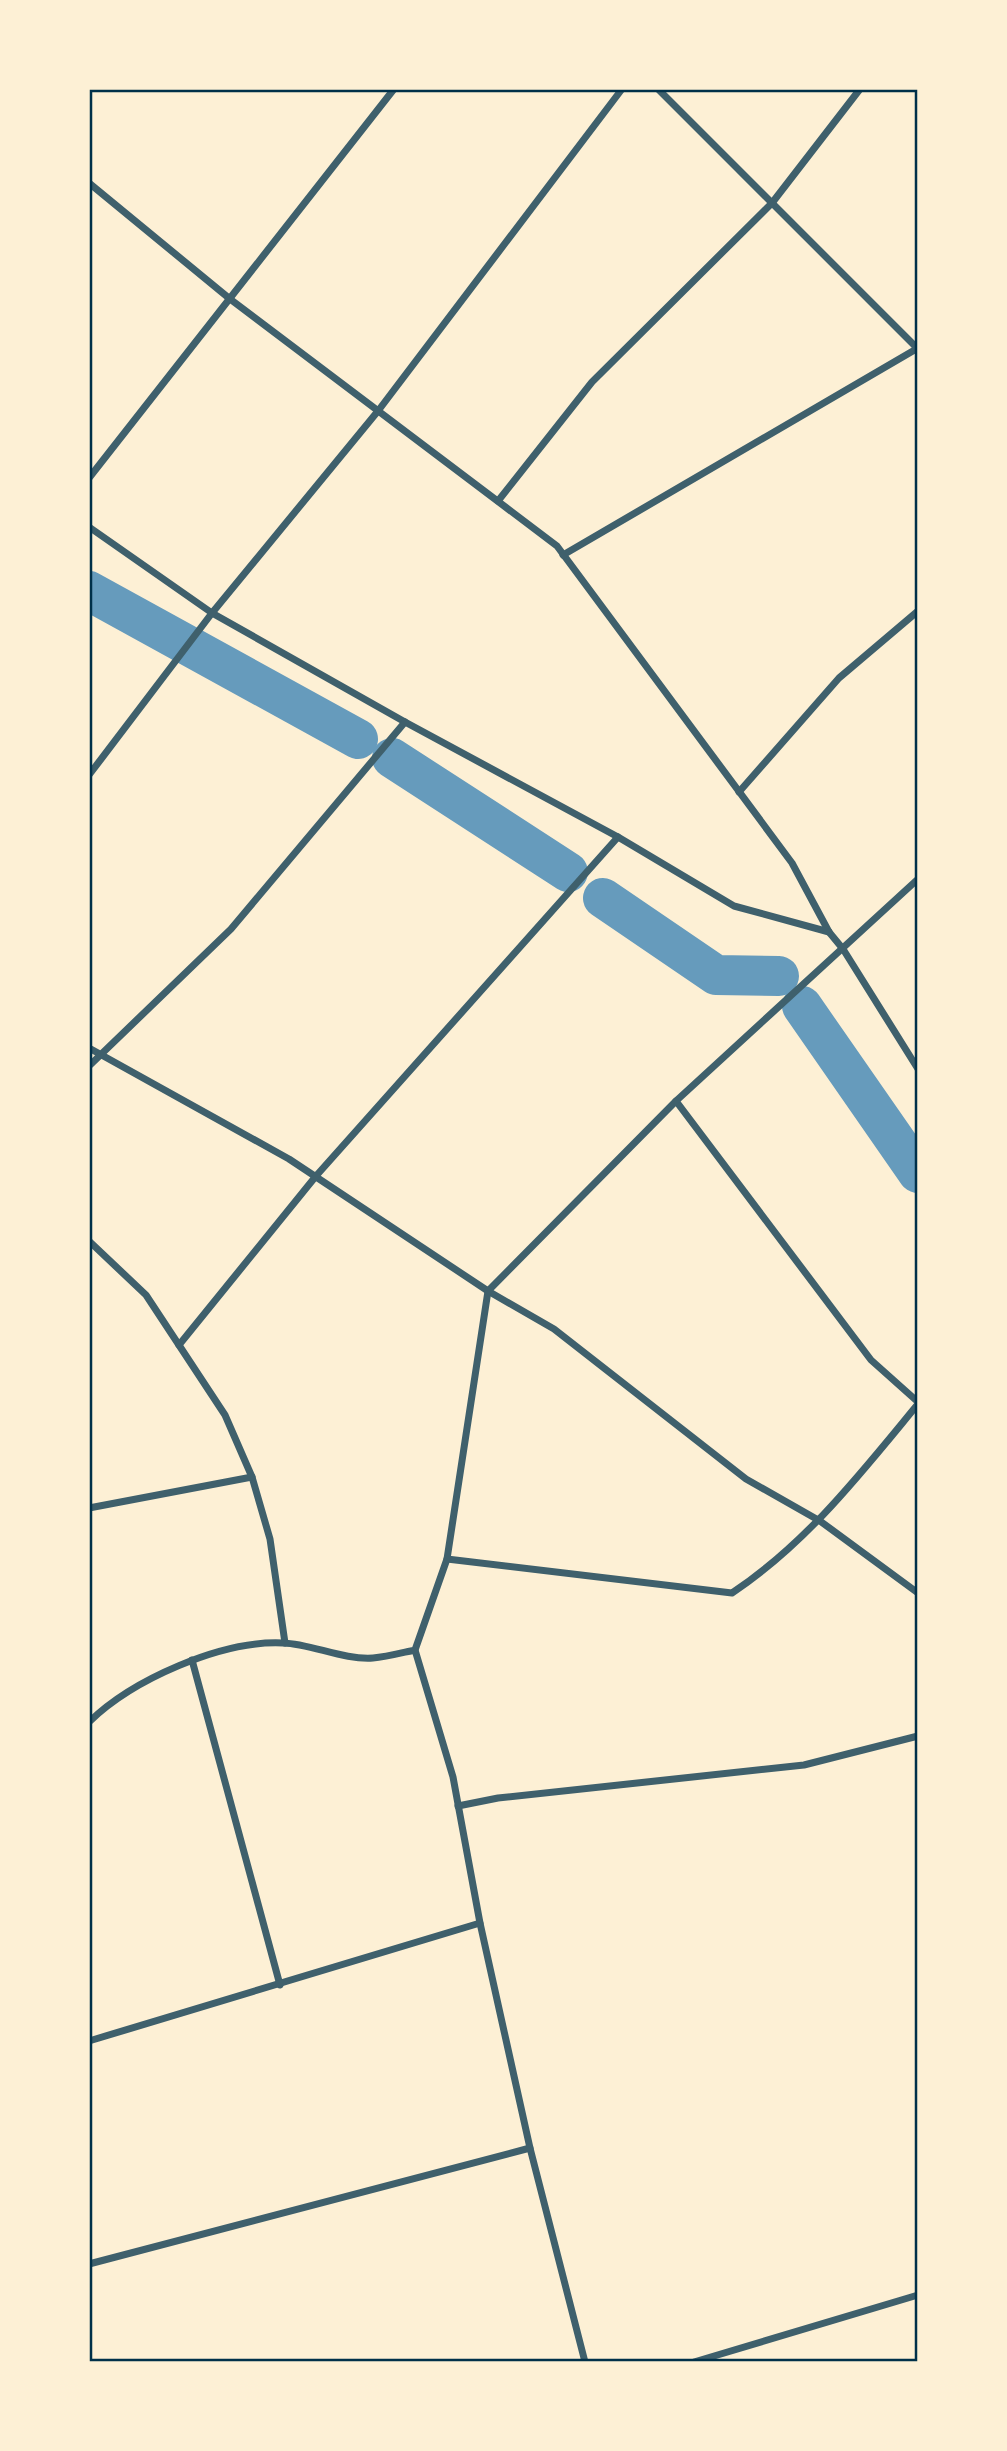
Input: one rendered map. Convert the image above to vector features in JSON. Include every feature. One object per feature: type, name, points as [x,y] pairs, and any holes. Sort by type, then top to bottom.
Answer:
[{"type":"street","points":[[89,478],[394,89]]},
{"type":"street","points":[[89,775],[212,612],[378,411],[622,89]]},
{"type":"street","points":[[563,555],[917,348],[658,89]]},
{"type":"street","points":[[498,501],[592,382],[772,202],[860,89]]},
{"type":"street","points":[[89,183],[230,299],[557,546],[792,863],[829,932],[843,949],[918,1069]]},
{"type":"street","points":[[89,527],[212,612],[405,722],[618,837],[734,906],[829,932]]},
{"type":"street","points":[[739,792],[839,678],[918,611]]},
{"type":"street","points":[[89,1066],[231,929],[405,722]]},
{"type":"street","points":[[179,1345],[316,1176],[618,837]]},
{"type":"street","points":[[585,2362],[530,2147],[480,1923],[453,1777],[415,1650],[447,1559],[488,1291],[676,1101],[918,879]]},
{"type":"street","points":[[89,1048],[316,1176],[488,1291],[554,1329],[746,1479],[820,1521],[918,1593]]},
{"type":"street","points":[[447,1559],[732,1593],[761,1574],[820,1521],[918,1403],[871,1360],[676,1101]]},
{"type":"street","points":[[89,1241],[146,1295],[225,1415],[252,1477],[270,1539],[285,1643]]},
{"type":"street","points":[[89,1508],[252,1477]]},
{"type":"street","points":[[89,1723],[110,1702],[192,1660],[258,1644],[285,1643],[371,1658],[415,1650]]},
{"type":"street","points":[[192,1660],[280,1985]]},
{"type":"street","points":[[458,1806],[498,1798],[804,1765],[918,1736]]},
{"type":"street","points":[[89,2041],[480,1923]]},
{"type":"street","points":[[89,2264],[530,2147]]},
{"type":"street","points":[[694,2362],[918,2295]]},
{"type":"waterway","points":[[89,591],[358,739]]},
{"type":"waterway","points":[[392,758],[568,872]]},
{"type":"waterway","points":[[603,898],[716,975],[779,976]]},
{"type":"waterway","points":[[802,1006],[918,1173]]}]
